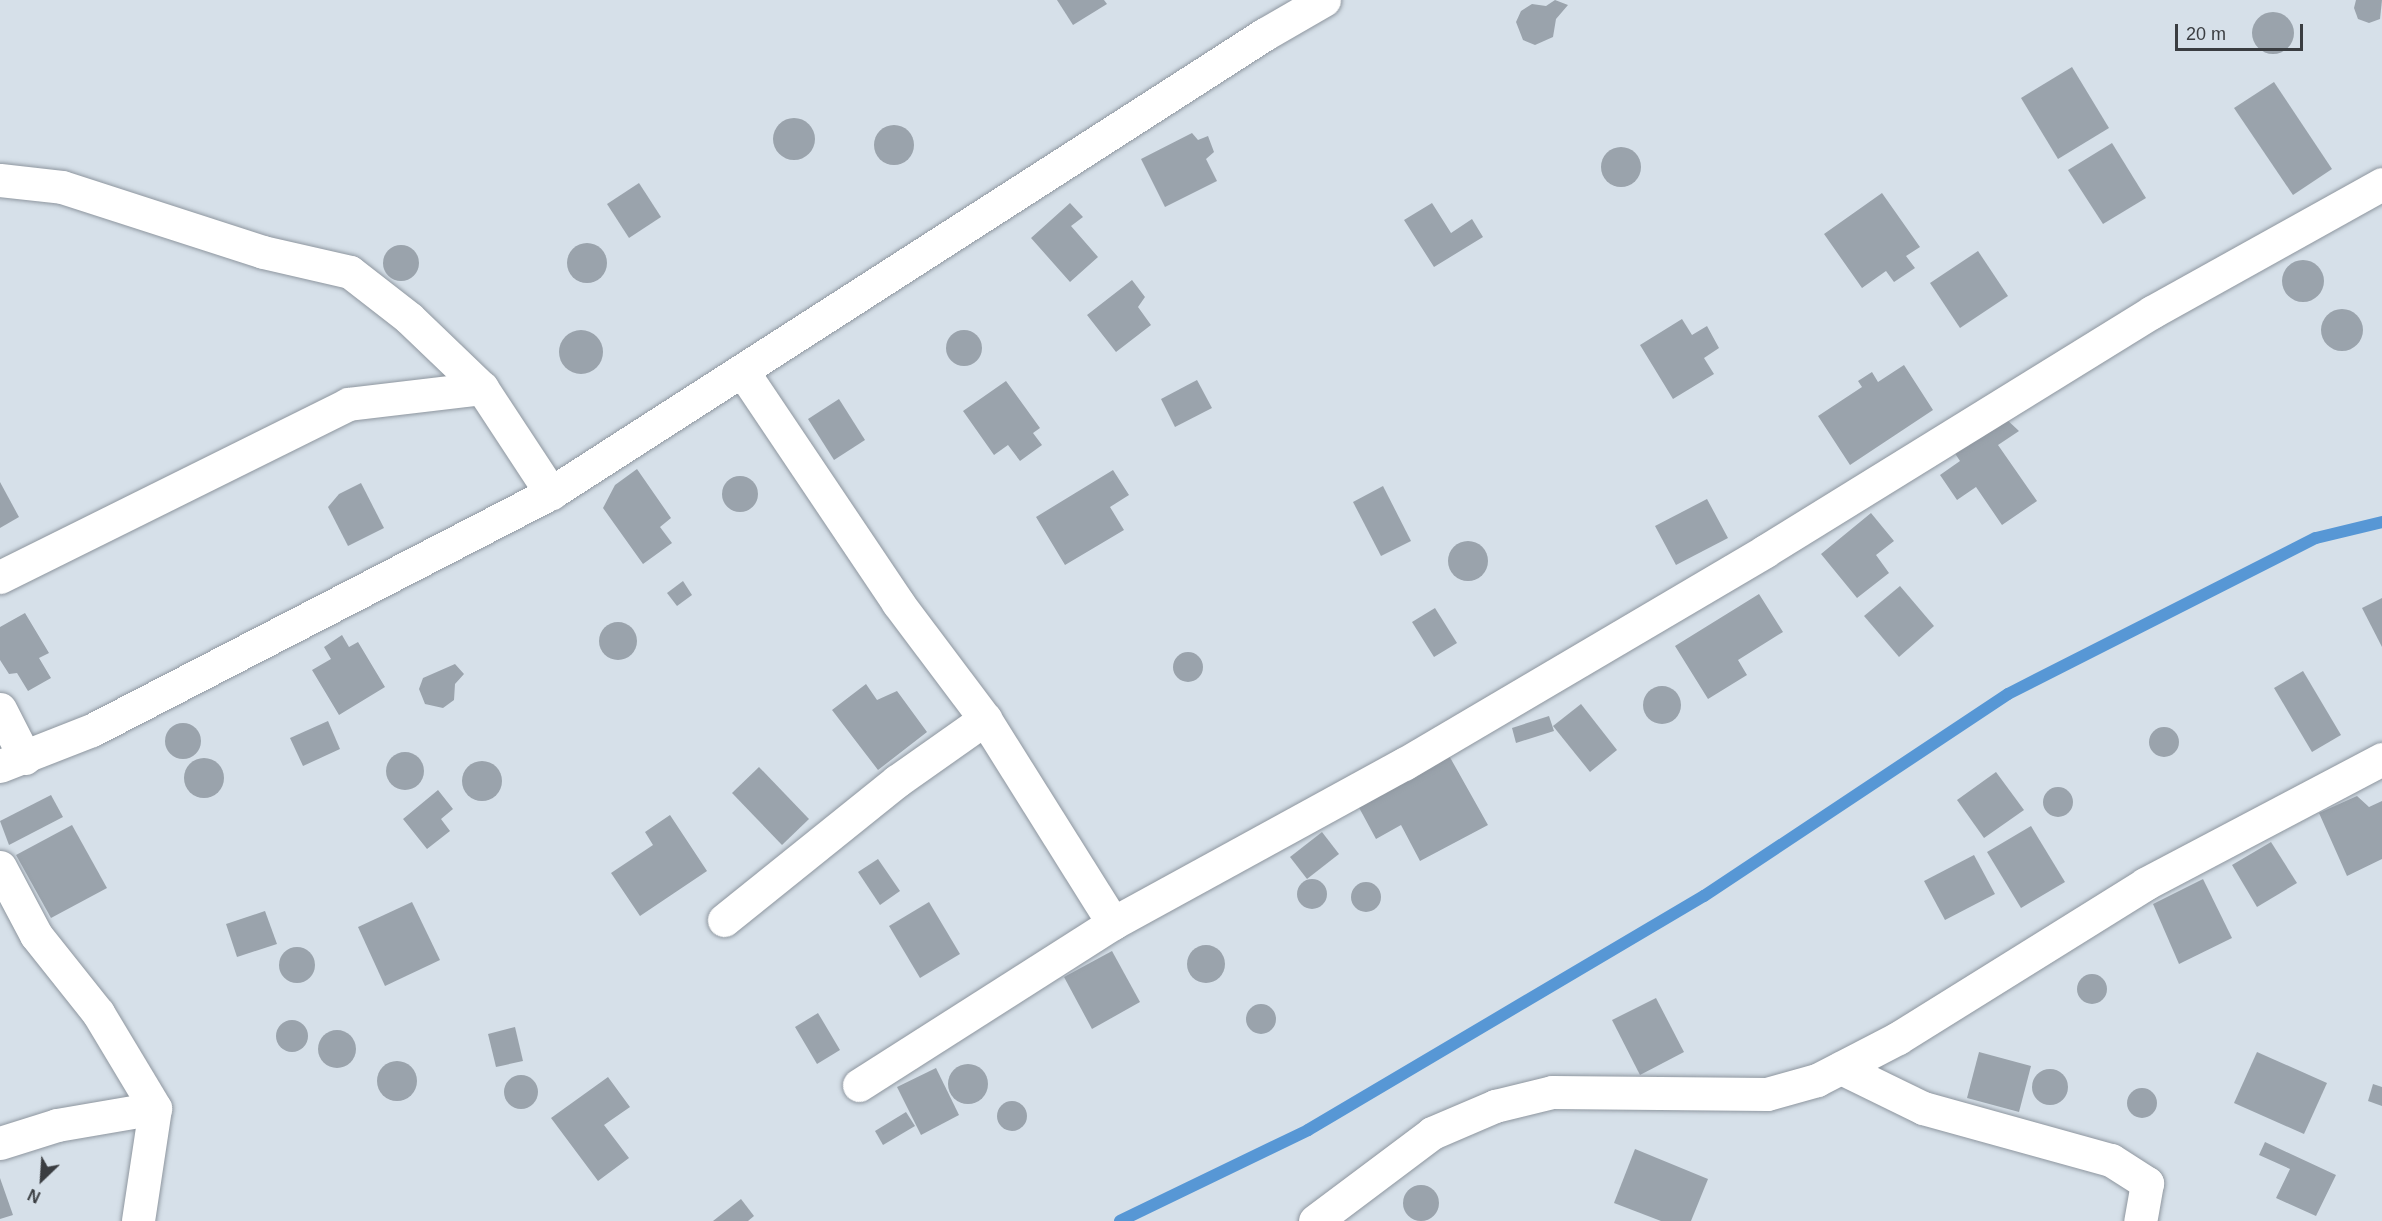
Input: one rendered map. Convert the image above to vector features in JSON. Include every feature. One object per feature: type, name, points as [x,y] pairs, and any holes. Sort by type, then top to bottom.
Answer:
[{"type":"street","points":[[0,709],[12,762],[92,730],[551,493],[743,372],[1014,195],[1324,0]]},
{"type":"street","points":[[0,180],[62,187],[263,252],[350,272],[409,318],[482,388],[551,493]]},
{"type":"street","points":[[859,1085],[1113,923],[1404,764],[1765,551],[2152,312],[2382,184]]},
{"type":"street","points":[[743,372],[898,603],[985,719],[1113,923]]},
{"type":"street","points":[[0,577],[348,404],[482,388]]},
{"type":"street","points":[[724,920],[897,781],[985,719]]},
{"type":"street","points":[[1316,1221],[1432,1133],[1495,1106],[1552,1092],[1767,1094],[1817,1080],[1898,1038],[2145,885],[2382,759]]},
{"type":"street","points":[[0,867],[36,935],[98,1013],[155,1108],[138,1221]]},
{"type":"street","points":[[1841,1068],[1923,1108],[2111,1160],[2147,1183],[2140,1221]]},
{"type":"street","points":[[0,1143],[57,1125],[155,1108]]},
{"type":"building","points":[[1057,0],[1104,0],[1107,4],[1073,25]]},
{"type":"building","points":[[1555,0],[1568,5],[1556,19],[1553,37],[1535,45],[1523,40],[1516,22],[1521,11],[1532,4],[1546,6]]},
{"type":"building","points":[[2356,0],[2382,0],[2380,19],[2369,23],[2358,19],[2354,8]]},
{"type":"building","points":[[2273,12],[2288,18],[2294,33],[2288,48],[2273,54],[2258,48],[2252,33],[2258,18]]},
{"type":"building","points":[[2072,67],[2109,128],[2058,159],[2021,98]]},
{"type":"building","points":[[2274,82],[2332,169],[2293,195],[2234,108]]},
{"type":"building","points":[[794,118],[809,124],[815,139],[809,154],[794,160],[779,154],[773,139],[779,124]]},
{"type":"building","points":[[894,125],[908,131],[914,145],[908,159],[894,165],[880,159],[874,145],[880,131]]},
{"type":"building","points":[[1192,133],[1198,140],[1208,136],[1214,152],[1206,159],[1217,181],[1165,207],[1141,159]]},
{"type":"building","points":[[2112,143],[2146,198],[2103,224],[2068,170]]},
{"type":"building","points":[[1621,147],[1629,148],[1635,153],[1640,159],[1640,175],[1635,181],[1629,186],[1621,187],[1613,186],[1607,181],[1602,175],[1601,167],[1602,159],[1607,153],[1613,148]]},
{"type":"building","points":[[639,183],[661,217],[629,238],[607,204]]},
{"type":"building","points":[[1882,193],[1920,247],[1906,256],[1915,268],[1894,282],[1886,271],[1862,288],[1824,234]]},
{"type":"building","points":[[1070,203],[1083,217],[1071,226],[1098,257],[1070,282],[1031,238]]},
{"type":"building","points":[[1432,203],[1451,233],[1472,219],[1483,237],[1434,267],[1404,220]]},
{"type":"building","points":[[587,243],[601,249],[607,263],[601,277],[587,283],[573,277],[567,263],[573,249]]},
{"type":"building","points":[[401,245],[414,250],[419,263],[414,276],[401,281],[388,276],[383,263],[388,250]]},
{"type":"building","points":[[1978,251],[2008,296],[1960,328],[1930,283]]},
{"type":"building","points":[[2303,260],[2318,266],[2324,281],[2318,296],[2303,302],[2288,296],[2282,281],[2288,266]]},
{"type":"building","points":[[1132,280],[1145,297],[1138,307],[1151,325],[1116,352],[1087,315]]},
{"type":"building","points":[[2342,309],[2357,315],[2363,330],[2357,345],[2342,351],[2327,345],[2321,330],[2327,315]]},
{"type":"building","points":[[1682,319],[1692,335],[1707,326],[1719,348],[1704,358],[1714,374],[1673,399],[1640,345]]},
{"type":"building","points":[[581,330],[590,331],[597,336],[602,343],[602,361],[597,368],[590,373],[581,374],[572,373],[565,368],[560,361],[559,352],[560,343],[565,336],[572,331]]},
{"type":"building","points":[[964,330],[977,335],[982,348],[977,361],[964,366],[951,361],[946,348],[951,335]]},
{"type":"building","points":[[1904,365],[1933,410],[1850,465],[1818,416],[1862,387],[1858,381],[1872,372],[1878,382]]},
{"type":"building","points":[[1197,380],[1212,408],[1175,427],[1161,399]]},
{"type":"building","points":[[1006,381],[1040,428],[1033,433],[1042,445],[1020,461],[1008,445],[994,455],[963,411]]},
{"type":"building","points":[[839,399],[865,440],[834,460],[808,419]]},
{"type":"building","points":[[2004,417],[2019,431],[1998,445],[2037,501],[2002,525],[1976,487],[1957,500],[1940,475],[1960,461],[1954,452]]},
{"type":"building","points":[[637,469],[671,518],[660,527],[672,543],[643,564],[603,508],[615,485]]},
{"type":"building","points":[[1113,470],[1129,495],[1110,507],[1124,530],[1065,565],[1036,517]]},
{"type":"building","points":[[740,476],[753,481],[758,494],[753,507],[740,512],[727,507],[722,494],[727,481]]},
{"type":"building","points":[[0,482],[19,517],[0,528]]},
{"type":"building","points":[[361,483],[384,528],[348,546],[328,507],[339,494]]},
{"type":"building","points":[[1383,486],[1411,541],[1381,556],[1353,502]]},
{"type":"building","points":[[1707,499],[1728,538],[1676,565],[1655,526]]},
{"type":"building","points":[[1871,513],[1894,541],[1876,555],[1889,573],[1857,598],[1821,554]]},
{"type":"building","points":[[1468,541],[1482,547],[1488,561],[1482,575],[1468,581],[1454,575],[1448,561],[1454,547]]},
{"type":"building","points":[[683,581],[692,595],[677,606],[667,593]]},
{"type":"building","points":[[1900,586],[1934,626],[1899,657],[1864,616]]},
{"type":"building","points":[[1759,594],[1783,632],[1738,660],[1747,675],[1708,699],[1675,646]]},
{"type":"building","points":[[2382,598],[2382,647],[2362,608]]},
{"type":"building","points":[[1435,608],[1457,643],[1434,657],[1412,622]]},
{"type":"building","points":[[25,613],[49,653],[39,658],[51,678],[28,691],[17,673],[9,674],[0,660],[0,627]]},
{"type":"building","points":[[618,622],[631,628],[637,641],[631,654],[618,660],[605,654],[599,641],[605,628]]},
{"type":"building","points":[[342,635],[349,647],[358,642],[385,687],[339,715],[312,670],[331,659],[324,647]]},
{"type":"building","points":[[1188,652],[1199,656],[1203,667],[1199,678],[1188,682],[1177,678],[1173,667],[1177,656]]},
{"type":"building","points":[[455,664],[464,674],[455,684],[454,700],[443,708],[425,704],[419,689],[423,678]]},
{"type":"building","points":[[2303,671],[2341,735],[2312,752],[2274,688]]},
{"type":"building","points":[[866,684],[877,700],[897,691],[927,732],[878,770],[832,710]]},
{"type":"building","points":[[1662,686],[1675,692],[1681,705],[1675,718],[1662,724],[1649,718],[1643,705],[1649,692]]},
{"type":"building","points":[[1581,704],[1617,750],[1590,772],[1553,726]]},
{"type":"building","points":[[1549,716],[1554,731],[1516,743],[1512,728]]},
{"type":"building","points":[[328,721],[340,749],[303,766],[290,738]]},
{"type":"building","points":[[183,723],[196,728],[201,741],[196,754],[183,759],[170,754],[165,741],[170,728]]},
{"type":"building","points":[[2164,727],[2175,731],[2179,742],[2175,753],[2164,757],[2153,753],[2149,742],[2153,731]]},
{"type":"building","points":[[405,752],[418,758],[424,771],[418,784],[405,790],[392,784],[386,771],[392,758]]},
{"type":"building","points":[[1447,752],[1488,825],[1420,861],[1401,825],[1376,839],[1356,802]]},
{"type":"building","points":[[204,758],[218,764],[224,778],[218,792],[204,798],[190,792],[184,778],[190,764]]},
{"type":"building","points":[[482,761],[496,767],[502,781],[496,795],[482,801],[468,795],[462,781],[468,767]]},
{"type":"building","points":[[759,767],[809,819],[782,845],[732,793]]},
{"type":"building","points":[[1996,772],[2024,810],[1984,838],[1957,800]]},
{"type":"building","points":[[2058,787],[2064,788],[2072,796],[2072,808],[2064,816],[2058,817],[2052,816],[2044,808],[2043,802],[2044,796],[2052,788]]},
{"type":"building","points":[[438,790],[453,809],[441,819],[450,831],[427,849],[403,819]]},
{"type":"building","points":[[51,795],[63,817],[9,845],[0,821]]},
{"type":"building","points":[[2357,796],[2369,807],[2382,801],[2382,859],[2347,876],[2319,813]]},
{"type":"building","points":[[670,815],[707,871],[640,916],[611,873],[653,845],[645,832]]},
{"type":"building","points":[[72,825],[107,888],[51,918],[16,855]]},
{"type":"building","points":[[2031,826],[2065,882],[2021,908],[1987,852]]},
{"type":"building","points":[[1322,832],[1339,854],[1307,879],[1290,857]]},
{"type":"building","points":[[2271,842],[2297,883],[2257,907],[2232,865]]},
{"type":"building","points":[[1974,855],[1995,894],[1945,920],[1924,881]]},
{"type":"building","points":[[878,859],[900,891],[880,905],[858,872]]},
{"type":"building","points":[[1312,879],[1323,883],[1327,894],[1323,905],[1312,909],[1301,905],[1297,894],[1301,883]]},
{"type":"building","points":[[2203,879],[2232,938],[2179,964],[2153,904]]},
{"type":"building","points":[[1366,882],[1377,886],[1381,897],[1377,908],[1366,912],[1355,908],[1351,897],[1355,886]]},
{"type":"building","points":[[412,902],[440,960],[385,986],[358,927]]},
{"type":"building","points":[[929,902],[960,954],[920,978],[889,926]]},
{"type":"building","points":[[265,911],[277,944],[237,957],[226,924]]},
{"type":"building","points":[[1206,945],[1213,946],[1219,951],[1224,957],[1224,971],[1219,977],[1213,982],[1206,983],[1199,982],[1193,977],[1188,971],[1187,964],[1188,957],[1193,951],[1199,946]]},
{"type":"building","points":[[297,947],[310,952],[315,965],[310,978],[297,983],[284,978],[279,965],[284,952]]},
{"type":"building","points":[[1112,951],[1140,1002],[1092,1029],[1064,977]]},
{"type":"building","points":[[2092,974],[2103,978],[2107,989],[2103,1000],[2092,1004],[2081,1000],[2077,989],[2081,978]]},
{"type":"building","points":[[1656,998],[1684,1052],[1640,1075],[1612,1020]]},
{"type":"building","points":[[1261,1004],[1272,1008],[1276,1019],[1272,1030],[1261,1034],[1250,1030],[1246,1019],[1250,1008]]},
{"type":"building","points":[[818,1013],[840,1050],[817,1064],[795,1027]]},
{"type":"building","points":[[292,1020],[303,1025],[308,1036],[303,1047],[292,1052],[281,1047],[276,1036],[281,1025]]},
{"type":"building","points":[[515,1027],[523,1061],[496,1067],[488,1034]]},
{"type":"building","points":[[337,1030],[344,1031],[350,1036],[355,1042],[355,1056],[350,1062],[344,1067],[337,1068],[330,1067],[324,1062],[319,1056],[318,1049],[319,1042],[324,1036],[330,1031]]},
{"type":"building","points":[[1979,1052],[2031,1066],[2019,1112],[1967,1098]]},
{"type":"building","points":[[2257,1052],[2327,1083],[2304,1134],[2234,1103]]},
{"type":"building","points":[[397,1061],[411,1067],[417,1081],[411,1095],[397,1101],[383,1095],[377,1081],[383,1067]]},
{"type":"building","points":[[968,1064],[982,1070],[988,1084],[982,1098],[968,1104],[954,1098],[948,1084],[954,1070]]},
{"type":"building","points":[[936,1068],[959,1115],[921,1135],[897,1087]]},
{"type":"building","points":[[2050,1069],[2062,1075],[2068,1087],[2062,1099],[2050,1105],[2038,1099],[2032,1087],[2038,1075]]},
{"type":"building","points":[[521,1075],[533,1080],[538,1092],[533,1104],[521,1109],[509,1104],[504,1092],[509,1080]]},
{"type":"building","points":[[608,1077],[630,1107],[604,1125],[629,1158],[598,1181],[551,1118]]},
{"type":"building","points":[[2373,1084],[2382,1087],[2382,1106],[2368,1101]]},
{"type":"building","points":[[2142,1088],[2153,1092],[2157,1103],[2153,1114],[2142,1118],[2131,1114],[2127,1103],[2131,1092]]},
{"type":"building","points":[[1012,1101],[1023,1105],[1027,1116],[1023,1127],[1012,1131],[1001,1127],[997,1116],[1001,1105]]},
{"type":"building","points":[[906,1112],[915,1126],[883,1145],[875,1131]]},
{"type":"building","points":[[2265,1142],[2336,1175],[2316,1216],[2276,1198],[2290,1169],[2259,1155]]},
{"type":"building","points":[[1635,1149],[1708,1179],[1691,1221],[1661,1221],[1614,1203]]},
{"type":"building","points":[[0,1178],[13,1215],[0,1219]]},
{"type":"building","points":[[1421,1185],[1433,1191],[1439,1203],[1433,1215],[1421,1221],[1409,1215],[1403,1203],[1409,1191]]},
{"type":"building","points":[[741,1199],[754,1216],[748,1221],[713,1221]]},
{"type":"waterway","points":[[1120,1221],[1308,1130],[1704,896],[2008,694],[2316,538],[2382,522]]}]
